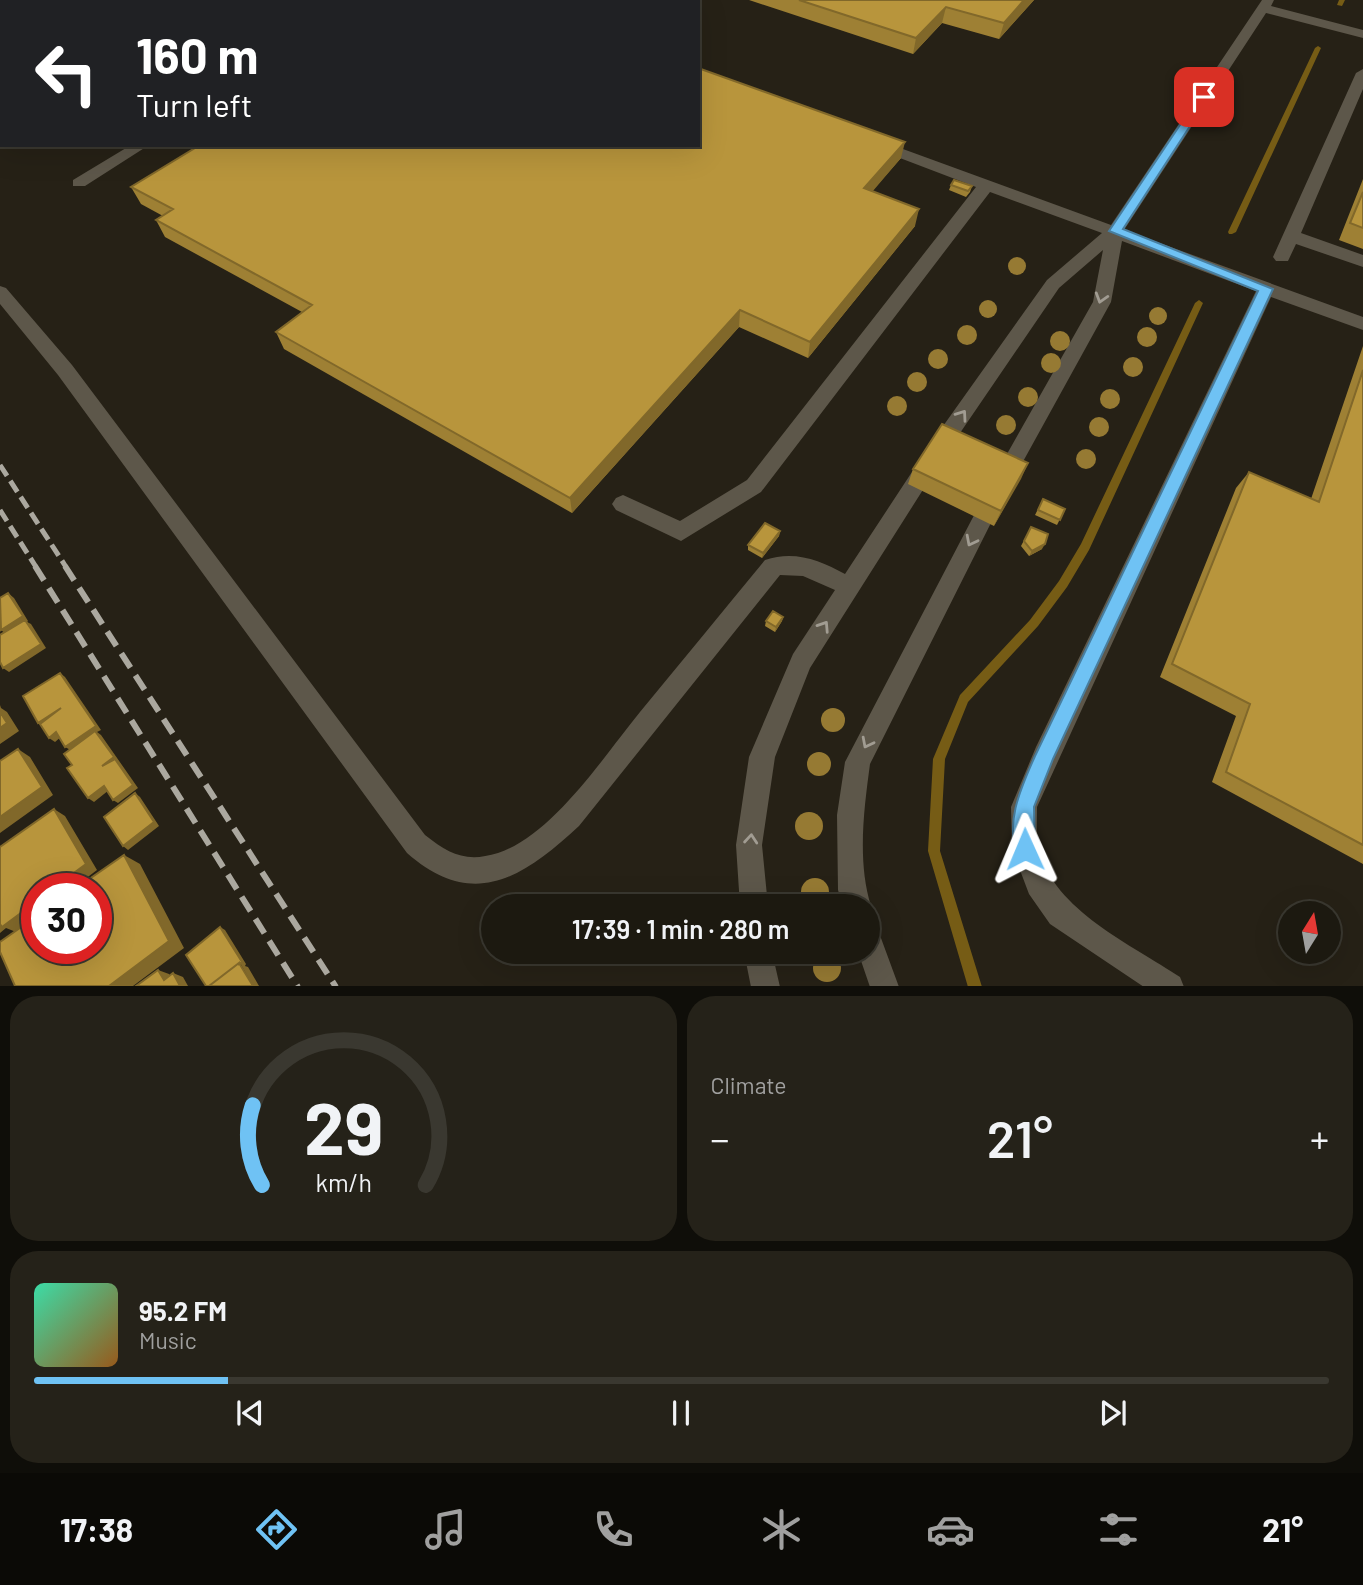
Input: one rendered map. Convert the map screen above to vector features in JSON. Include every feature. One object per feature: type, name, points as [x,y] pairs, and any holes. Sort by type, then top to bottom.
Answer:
[{"type":"street","points":[[753,894],[749,845],[762,757],[801,662],[938,449],[1054,284],[1115,231],[1266,4],[1363,34]]},
{"type":"street","points":[[1282,257],[1363,74]]},
{"type":"street","points":[[1345,114],[1363,119]]},
{"type":"street","points":[[856,136],[1363,324]]},
{"type":"street","points":[[79,183],[139,147]]},
{"type":"street","points":[[623,504],[681,532],[754,486],[987,184]]},
{"type":"street","points":[[853,894],[850,816],[858,762],[1001,483],[1102,302],[1115,231]]},
{"type":"street","points":[[1292,236],[1363,261]]},
{"type":"street","points":[[1170,986],[1060,914],[1039,884],[1025,849],[1024,807],[1045,756],[1266,289]]},
{"type":"street","points":[[0,292],[65,370],[416,844],[440,864],[475,871],[507,866],[536,848],[570,817],[773,567],[791,562],[807,565],[849,587]]},
{"type":"street","points":[[761,964],[766,986]]},
{"type":"street","points":[[877,964],[886,986]]},
{"type":"building","points":[[799,0],[1024,0],[1004,23],[946,7],[916,38]]},
{"type":"building","points":[[700,69],[905,142],[864,188],[919,209],[810,342],[740,310],[570,498],[276,332],[312,305],[156,220],[173,209],[131,187],[197,147],[700,147]]},
{"type":"building","points":[[954,180],[972,186],[968,191],[951,185]]},
{"type":"building","points":[[1363,192],[1363,228],[1350,223]]},
{"type":"building","points":[[1363,370],[1363,845],[1226,772],[1250,704],[1172,664],[1249,472],[1319,502]]},
{"type":"building","points":[[942,424],[1028,463],[1001,511],[913,469]]},
{"type":"building","points":[[1043,499],[1065,509],[1060,520],[1038,510]]},
{"type":"building","points":[[765,523],[780,531],[763,553],[748,545]]},
{"type":"building","points":[[1031,527],[1048,534],[1045,544],[1032,551],[1024,541]]},
{"type":"building","points":[[8,593],[23,616],[1,630],[0,598]]},
{"type":"building","points":[[773,611],[783,617],[776,627],[766,621]]},
{"type":"building","points":[[25,620],[41,644],[3,668],[0,662],[0,635]]},
{"type":"building","points":[[60,673],[96,726],[65,747],[56,732],[49,738],[40,724],[61,708],[38,723],[23,696]]},
{"type":"building","points":[[0,712],[7,723],[0,728]]},
{"type":"building","points":[[95,731],[114,757],[102,766],[115,759],[133,785],[113,800],[104,786],[88,798],[67,768],[72,765],[64,754]]},
{"type":"building","points":[[18,749],[42,787],[0,817],[0,761]]},
{"type":"building","points":[[135,793],[154,822],[123,846],[104,817]]},
{"type":"building","points":[[54,809],[86,864],[74,873],[21,873],[21,913],[2,927],[0,847]]},
{"type":"building","points":[[124,855],[169,941],[109,986],[15,986],[0,952],[0,942],[21,927],[21,964],[112,964],[112,873],[98,873]]},
{"type":"building","points":[[220,927],[242,962],[206,986],[186,955]]},
{"type":"building","points":[[239,963],[253,986],[209,986]]},
{"type":"building","points":[[158,970],[164,980],[173,973],[180,986],[136,986]]},
{"type":"waterway","points":[[1340,5],[1342,0]]},
{"type":"waterway","points":[[1232,232],[1318,48]]},
{"type":"waterway","points":[[975,986],[934,851],[939,759],[964,699],[1034,623],[1063,584],[1085,547],[1199,303]]},
{"type":"railway","points":[[0,465],[66,567]]},
{"type":"railway","points":[[0,510],[36,567]]},
{"type":"railway","points":[[35,566],[297,986]]},
{"type":"railway","points":[[65,566],[335,986]]},
{"type":"route","points":[[1025,849],[1024,807],[1045,756],[1266,289],[1115,231],[1204,97]]}]
